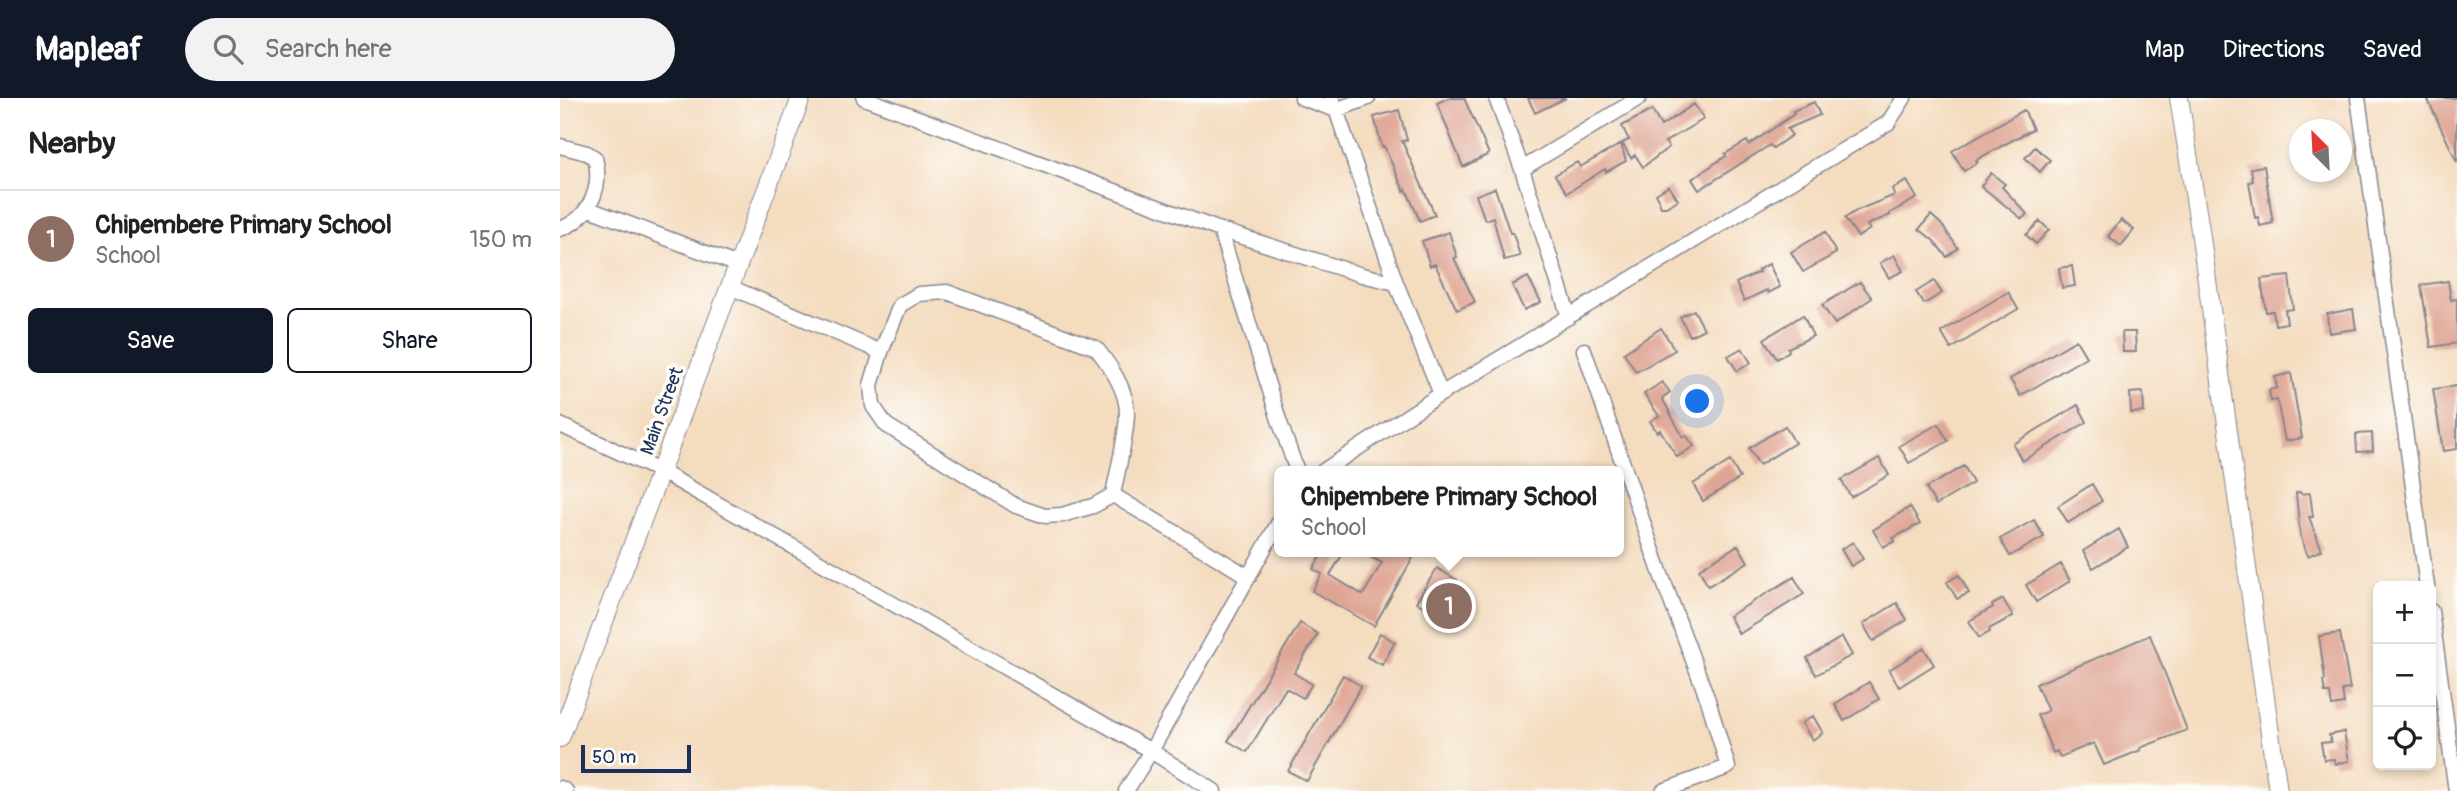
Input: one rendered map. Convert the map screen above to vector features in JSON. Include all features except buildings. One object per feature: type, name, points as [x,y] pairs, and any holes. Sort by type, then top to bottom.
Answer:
[{"type":"street","name":"Main Street","points":[[560,738],[802,98]]},
{"type":"street","points":[[864,98],[1220,230],[1362,275],[1396,283]]},
{"type":"street","points":[[1302,98],[1334,104],[1368,98]]},
{"type":"street","points":[[1496,98],[1522,169],[1569,317]]},
{"type":"street","points":[[1522,169],[1639,98]]},
{"type":"street","points":[[1332,466],[1441,394],[1888,122],[1904,98]]},
{"type":"street","points":[[2179,98],[2200,230],[2278,791]]},
{"type":"street","points":[[2358,98],[2426,581]]},
{"type":"street","points":[[1334,104],[1396,283],[1441,394]]},
{"type":"street","points":[[560,146],[587,153],[595,158],[598,172],[589,209],[576,223],[560,229]]},
{"type":"street","points":[[589,209],[738,264]]},
{"type":"street","points":[[1220,230],[1295,466]]},
{"type":"street","points":[[730,287],[881,352]]},
{"type":"street","points":[[947,292],[1096,348],[1109,363],[1127,412],[1113,495],[1093,506],[1062,515],[1045,516],[1016,506],[886,425],[873,406],[871,385],[900,305],[919,294],[947,292]]},
{"type":"street","points":[[1584,349],[1624,466]]},
{"type":"street","points":[[560,425],[662,472],[1151,751],[1214,791]]},
{"type":"street","points":[[1624,467],[1654,556],[1709,700],[1728,766],[1664,791]]},
{"type":"street","points":[[1113,495],[1249,577]]},
{"type":"street","points":[[1126,791],[1274,531]]},
{"type":"street","points":[[2436,644],[2456,791]]},
{"type":"street","points":[[560,788],[566,791]]},
{"type":"place","name":"Chipembere Primary School","points":[[1449,606]]}]
